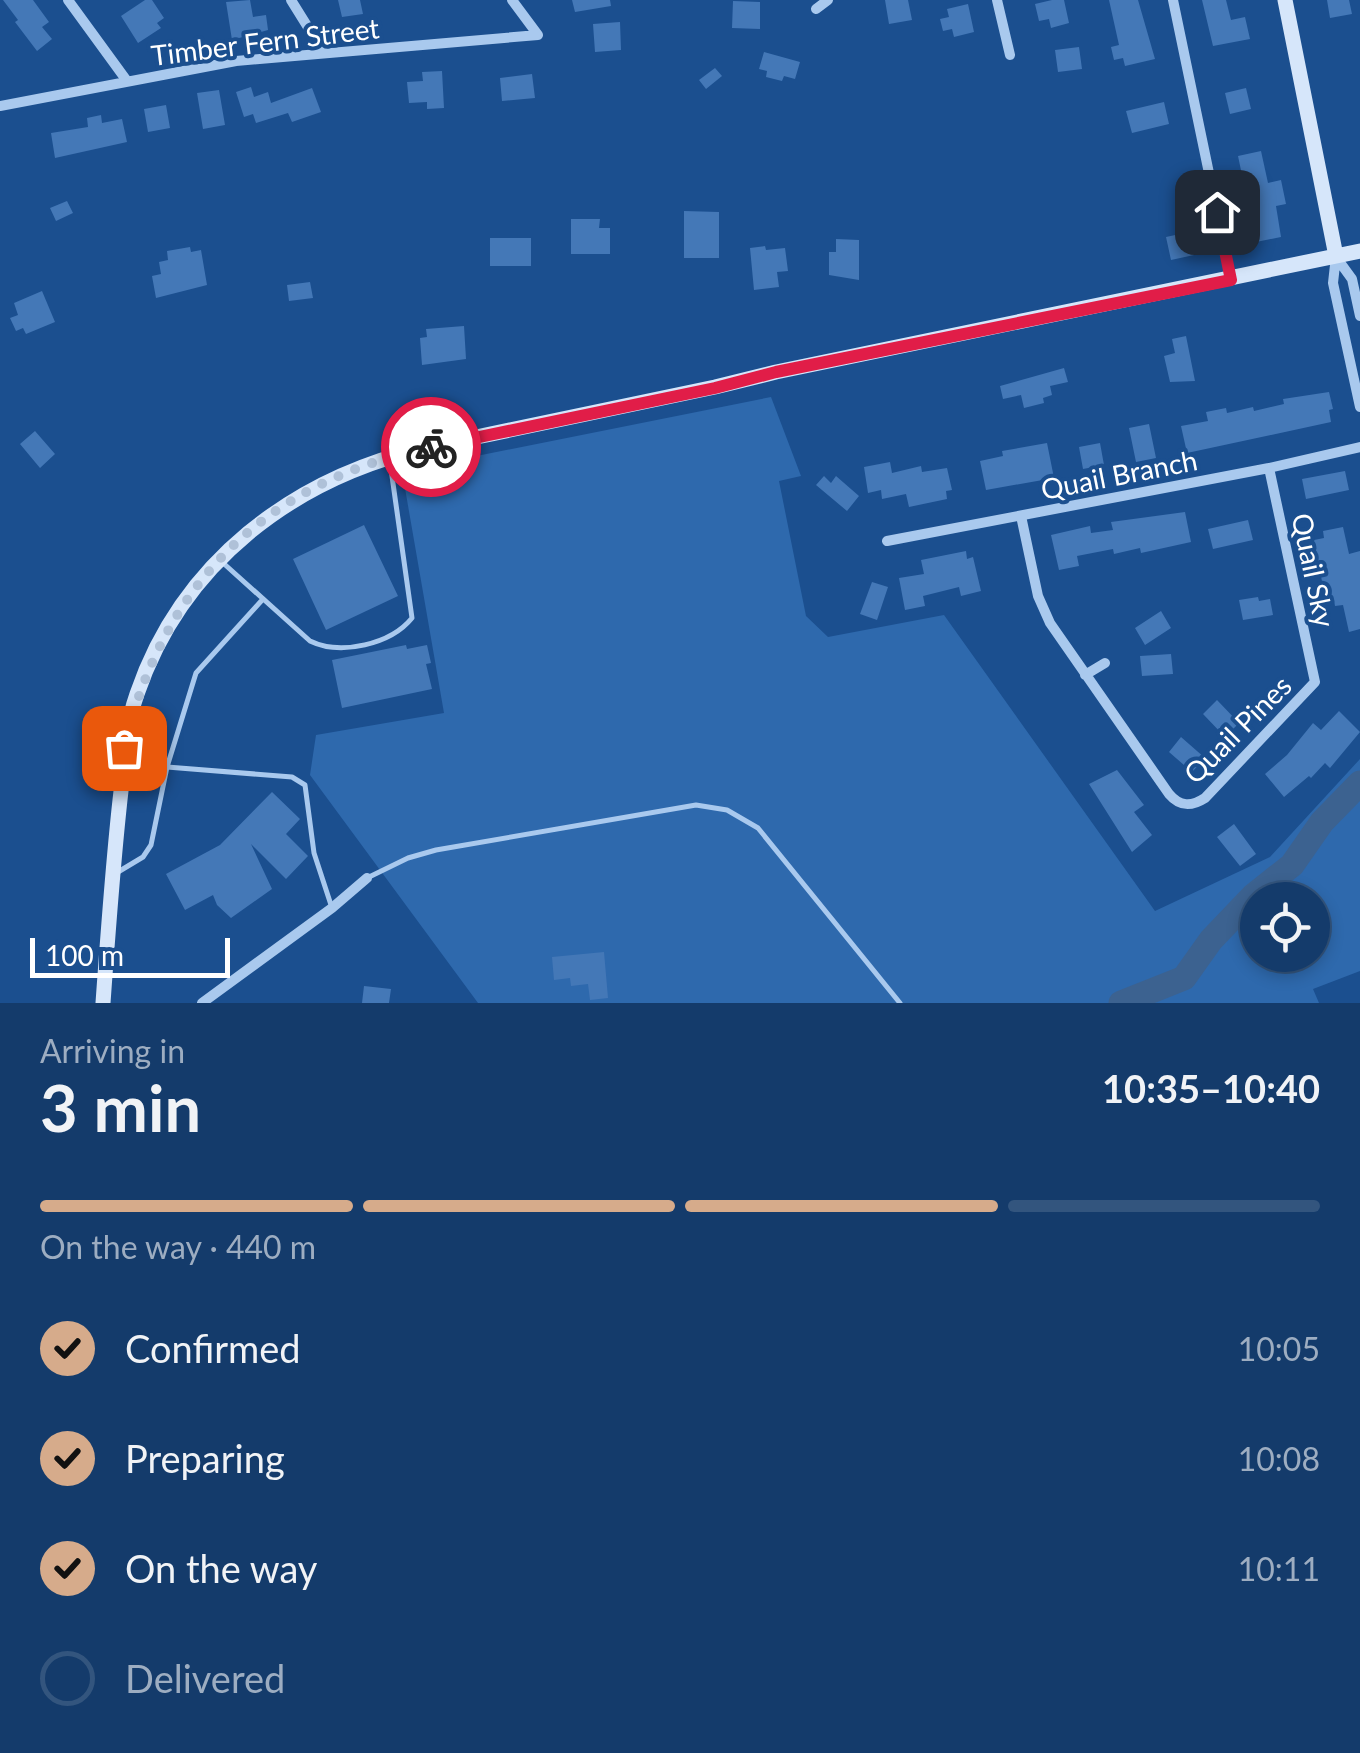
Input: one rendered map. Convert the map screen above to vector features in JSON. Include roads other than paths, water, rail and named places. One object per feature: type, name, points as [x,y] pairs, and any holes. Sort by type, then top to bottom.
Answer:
[{"type":"street","points":[[68,0],[127,81]]},
{"type":"street","points":[[291,0],[324,53]]},
{"type":"street","name":"Timber Fern Street","points":[[0,106],[236,62],[538,35],[512,0]]},
{"type":"street","points":[[816,9],[828,0]]},
{"type":"street","points":[[997,0],[1010,55]]},
{"type":"street","points":[[1173,0],[1231,280]]},
{"type":"street","points":[[1285,0],[1336,256],[1333,282],[1360,407]]},
{"type":"street","points":[[103,1003],[123,759],[137,694],[181,608],[220,560],[262,521],[306,490],[390,456],[1360,251]]},
{"type":"street","points":[[1336,256],[1352,279],[1360,316]]},
{"type":"street","name":"Quail Branch","points":[[886,541],[1360,447]]},
{"type":"street","name":"Quail Sky","points":[[1269,468],[1315,682]]},
{"type":"street","points":[[1021,516],[1043,610],[1086,676],[1105,663]]},
{"type":"street","name":"Quail Pines","points":[[1086,676],[1169,794],[1180,804],[1190,806],[1205,798],[1315,682]]},
{"type":"street","points":[[202,1003],[367,878]]},
{"type":"lane","points":[[220,560],[310,642],[326,649],[357,646],[400,634],[412,618],[390,456]]},
{"type":"lane","points":[[112,875],[143,857],[151,845],[167,767],[196,674],[263,598]]},
{"type":"lane","points":[[123,759],[167,767],[292,777],[305,785],[314,854],[332,908]]},
{"type":"lane","points":[[367,878],[408,858],[436,850],[696,805],[728,810],[758,828],[900,1003]]},
{"type":"waterway","points":[[1121,1003],[1184,978],[1211,940],[1254,895],[1292,865],[1322,822],[1360,783]]}]
